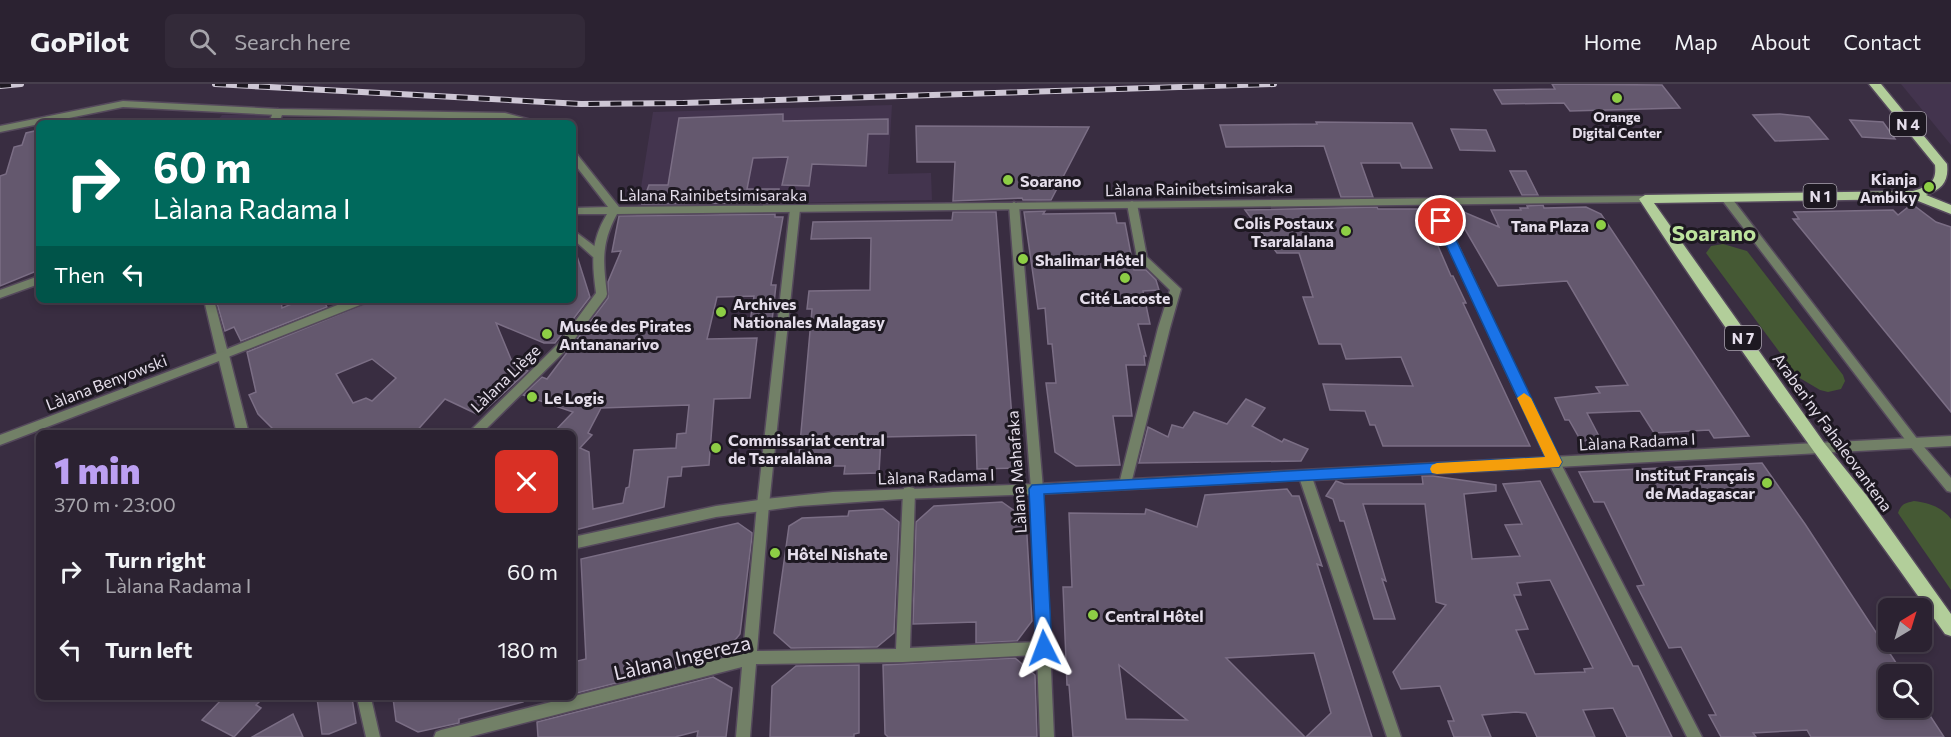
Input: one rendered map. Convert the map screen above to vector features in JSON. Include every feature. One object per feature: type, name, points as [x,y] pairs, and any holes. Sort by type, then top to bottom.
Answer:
[{"type":"main road","name":"N 4","points":[[1875,84],[1946,159]]},
{"type":"main road","name":"N 4","points":[[1887,84],[1946,159]]},
{"type":"main road","name":"N 1","points":[[1645,199],[1914,195],[1941,183],[1946,159]]},
{"type":"main road","points":[[1914,195],[1951,210]]},
{"type":"main road","name":"Araben'ny Fahaleovantena","points":[[1645,199],[1820,448],[1861,501],[1951,628]]},
{"type":"street","points":[[44,120],[123,104],[278,112],[505,116],[520,120]]},
{"type":"street","points":[[275,120],[278,112]]},
{"type":"street","points":[[0,129],[36,122]]},
{"type":"street","points":[[576,159],[615,209],[600,232],[597,254]]},
{"type":"street","points":[[1726,198],[1914,443],[1951,487]]},
{"type":"street","name":"Làlana Rainibetsimisaraka","points":[[576,211],[1645,199]]},
{"type":"street","points":[[1432,201],[1554,462],[1695,737]]},
{"type":"street","points":[[1125,484],[1176,289],[1142,258],[1132,204]]},
{"type":"street","name":"Làlana Mahafaka","points":[[1014,205],[1037,489],[1047,737]]},
{"type":"street","points":[[743,737],[763,505],[795,209]]},
{"type":"street","points":[[576,236],[597,254]]},
{"type":"street","name":"Làlana Liège","points":[[477,430],[564,345],[602,294],[597,254]]},
{"type":"street","points":[[0,294],[36,281]]},
{"type":"street","points":[[210,303],[242,430]]},
{"type":"street","name":"Làlana Benyowski","points":[[0,440],[353,303]]},
{"type":"street","name":"Làlana Radama I","points":[[576,542],[691,517],[763,505],[909,492],[1037,489],[1305,476],[1951,441]]},
{"type":"street","points":[[1305,476],[1394,737]]},
{"type":"street","points":[[903,655],[909,492]]},
{"type":"street","name":"Làlana Ingereza","points":[[441,737],[751,658],[903,655],[1044,648]]},
{"type":"street","points":[[364,700],[373,737]]},
{"type":"shaded area","points":[[1901,84],[1951,84],[1951,145]]},
{"type":"shaded area","points":[[892,105],[888,174],[931,173],[932,200],[638,206],[653,112]]},
{"type":"shaded area","points":[[275,114],[274,120],[218,120],[222,115]]},
{"type":"green space","points":[[1723,244],[1747,251],[1843,375],[1845,381],[1841,389],[1828,392],[1820,390],[1798,377],[1706,253],[1711,246]]},
{"type":"green space","points":[[1914,501],[1935,506],[1951,519],[1951,590],[1898,513],[1904,504]]},
{"type":"building","name":"Orange Digital Center","points":[[1552,84],[1662,85],[1680,108],[1570,111],[1564,103],[1502,104],[1494,90],[1555,89]]},
{"type":"building","points":[[783,114],[783,121],[888,119],[888,134],[868,134],[866,166],[812,164],[809,186],[782,185],[788,157],[753,158],[747,189],[779,189],[777,203],[642,204],[649,185],[668,185],[679,118]]},
{"type":"building","points":[[1780,114],[1809,117],[1828,139],[1775,141],[1753,115]]},
{"type":"building","points":[[1850,120],[1883,122],[1895,139],[1862,137]]},
{"type":"building","points":[[1316,122],[1412,123],[1432,168],[1402,168],[1400,163],[1361,163],[1373,197],[1341,197],[1324,146],[1226,147],[1220,125],[1317,124]]},
{"type":"building","name":"Soarano","points":[[916,126],[1089,127],[1051,200],[1023,200],[1022,198],[953,201],[955,162],[917,162]]},
{"type":"building","points":[[1451,129],[1486,130],[1495,151],[1460,150]]},
{"type":"building","points":[[36,131],[36,271],[0,286],[0,176],[6,174],[14,147],[22,145],[26,133]]},
{"type":"building","points":[[1510,171],[1526,171],[1538,195],[1522,195]]},
{"type":"building","points":[[1912,204],[1936,222],[1951,227],[1951,412],[1793,219],[1799,219],[1794,212],[1893,210],[1898,215]]},
{"type":"building","points":[[1543,205],[1544,208],[1586,207],[1601,214],[1749,436],[1714,438],[1709,430],[1654,433],[1640,411],[1587,413],[1601,440],[1581,441],[1569,420],[1565,420],[1555,398],[1600,393],[1596,387],[1628,385],[1567,281],[1498,286],[1452,207],[1499,227],[1491,210],[1521,210],[1520,208],[1528,208],[1527,206]]},
{"type":"building","points":[[1377,207],[1378,209],[1422,209],[1530,446],[1383,446],[1375,425],[1370,425],[1365,411],[1330,410],[1323,384],[1413,386],[1401,357],[1346,359],[1341,344],[1319,344],[1303,297],[1313,297],[1299,253],[1277,253],[1245,210]]},
{"type":"building","points":[[1045,211],[1043,214],[1115,213],[1117,223],[1125,223],[1134,270],[1146,270],[1156,280],[1159,290],[1143,291],[1150,324],[1138,324],[1146,356],[1144,356],[1145,365],[1126,365],[1132,416],[1113,416],[1120,465],[1076,466],[1055,452],[1046,383],[1056,383],[1052,344],[1048,344],[1045,308],[1038,309],[1024,212]]},
{"type":"building","points":[[953,212],[996,212],[1012,418],[1015,418],[1019,468],[977,469],[976,435],[881,437],[879,473],[844,474],[845,466],[798,466],[812,309],[807,309],[809,291],[870,290],[871,238],[811,239],[813,222],[952,220]]},
{"type":"building","points":[[775,214],[775,217],[783,217],[771,285],[776,285],[772,321],[750,322],[754,296],[717,297],[707,339],[757,338],[750,398],[714,399],[709,465],[682,467],[681,476],[668,477],[664,507],[576,530],[576,430],[556,430],[573,412],[523,395],[542,377],[547,379],[608,298],[608,282],[621,251],[612,252],[619,216]],"holes":[[[689,405],[686,433],[677,434],[676,448],[634,450],[629,487],[626,488],[623,503],[593,509],[589,452],[580,448],[592,435],[588,433],[601,408]]]},
{"type":"building","points":[[576,253],[590,297],[555,343],[544,343],[496,323],[513,364],[528,371],[479,415],[445,399],[418,430],[274,430],[258,414],[249,395],[256,392],[247,352],[367,303],[576,303]],"holes":[[[372,359],[396,378],[372,401],[366,398],[353,403],[336,374]]]},
{"type":"building","points":[[217,303],[281,303],[282,308],[294,303],[325,303],[327,307],[241,341],[234,327],[225,331]]},
{"type":"building","points":[[1246,399],[1265,408],[1252,426],[1282,442],[1284,439],[1308,449],[1301,461],[1139,463],[1148,427],[1168,437],[1172,425],[1183,428],[1194,412],[1227,424]]},
{"type":"building","points":[[1762,463],[1878,635],[1878,652],[1889,652],[1897,664],[1878,664],[1878,718],[1932,718],[1944,737],[1811,737],[1807,730],[1753,733],[1756,737],[1721,737],[1709,715],[1716,715],[1681,647],[1669,648],[1637,586],[1644,585],[1604,502],[1594,502],[1579,472]]},
{"type":"building","points":[[1422,476],[1433,476],[1496,485],[1496,491],[1464,494],[1472,559],[1520,556],[1505,525],[1522,524],[1503,484],[1540,481],[1633,666],[1638,666],[1672,737],[1627,737],[1613,708],[1583,710],[1595,737],[1537,737],[1526,713],[1516,712],[1482,715],[1491,737],[1454,737],[1448,721],[1454,721],[1440,686],[1401,689],[1393,672],[1446,605],[1436,602],[1425,504],[1363,504],[1386,581],[1382,579],[1395,619],[1374,619],[1344,521],[1340,521],[1333,499],[1326,496],[1336,481],[1344,484],[1423,484]],"holes":[[[1550,580],[1593,668],[1584,669],[1585,672],[1535,674],[1516,630],[1528,629],[1514,595],[1521,595],[1517,583]]]},
{"type":"building","points":[[1287,489],[1292,496],[1299,496],[1322,566],[1317,564],[1372,737],[1306,737],[1331,713],[1314,653],[1226,658],[1305,737],[1073,737],[1069,685],[1067,685],[1063,587],[1072,587],[1069,513],[1145,514],[1146,509],[1197,527],[1205,495]],"holes":[[[1119,665],[1187,720],[1126,719]]]},
{"type":"building","points":[[1002,502],[1026,519],[1032,621],[1017,641],[976,643],[976,622],[913,624],[916,522],[934,506]]},
{"type":"building","points":[[883,509],[899,522],[894,633],[877,647],[791,648],[774,633],[789,526],[802,518],[848,516],[849,511]]},
{"type":"building","points":[[738,523],[752,533],[740,634],[722,656],[576,693],[576,661],[586,659],[581,559]]},
{"type":"building","points":[[1015,658],[1035,675],[1037,737],[888,737],[885,734],[883,665]]},
{"type":"building","points":[[859,665],[859,733],[854,734],[854,737],[770,737],[772,686],[796,666]]},
{"type":"building","points":[[713,677],[732,688],[726,737],[697,737],[698,731],[675,737],[538,737],[537,722]]},
{"type":"building","points":[[221,700],[261,700],[256,705],[261,708],[234,737],[202,720]]},
{"type":"building","points":[[317,700],[352,700],[356,723],[329,734],[322,734]]},
{"type":"building","points":[[393,700],[522,700],[523,702],[459,719],[459,723],[418,732],[396,721]]},
{"type":"building","points":[[293,714],[303,737],[252,737]]},
{"type":"railway","points":[[0,86],[21,84]]},
{"type":"railway","points":[[215,84],[581,104],[683,103],[1274,84]]},
{"type":"slow traffic","points":[[1437,469],[1554,462],[1524,398]]},
{"type":"place","name":"Orange Digital Center","points":[[1617,98]]},
{"type":"place","name":"Soarano","points":[[1008,180]]},
{"type":"place","name":"Kianja Ambiky","points":[[1929,187]]},
{"type":"place","name":"Tana Plaza","points":[[1601,225]]},
{"type":"place","name":"Colis Postaux Tsaralalana","points":[[1346,231]]},
{"type":"place","name":"Shalimar Hôtel","points":[[1023,259]]},
{"type":"place","name":"Cité Lacoste","points":[[1125,278]]},
{"type":"place","name":"Archives Nationales Malagasy","points":[[721,312]]},
{"type":"place","name":"Musée des Pirates Antananarivo","points":[[547,334]]},
{"type":"place","name":"Le Logis","points":[[532,397]]},
{"type":"place","name":"Commissariat central de Tsaralalàna","points":[[716,448]]},
{"type":"place","name":"Institut Français de Madagascar","points":[[1767,483]]},
{"type":"place","name":"Hôtel Nishate","points":[[775,553]]},
{"type":"place","name":"Central Hôtel","points":[[1093,615]]},
{"type":"district","name":"Soarano","points":[[1714,232]]},
{"type":"route","points":[[1044,648],[1037,489],[1554,462],[1441,221]]}]
